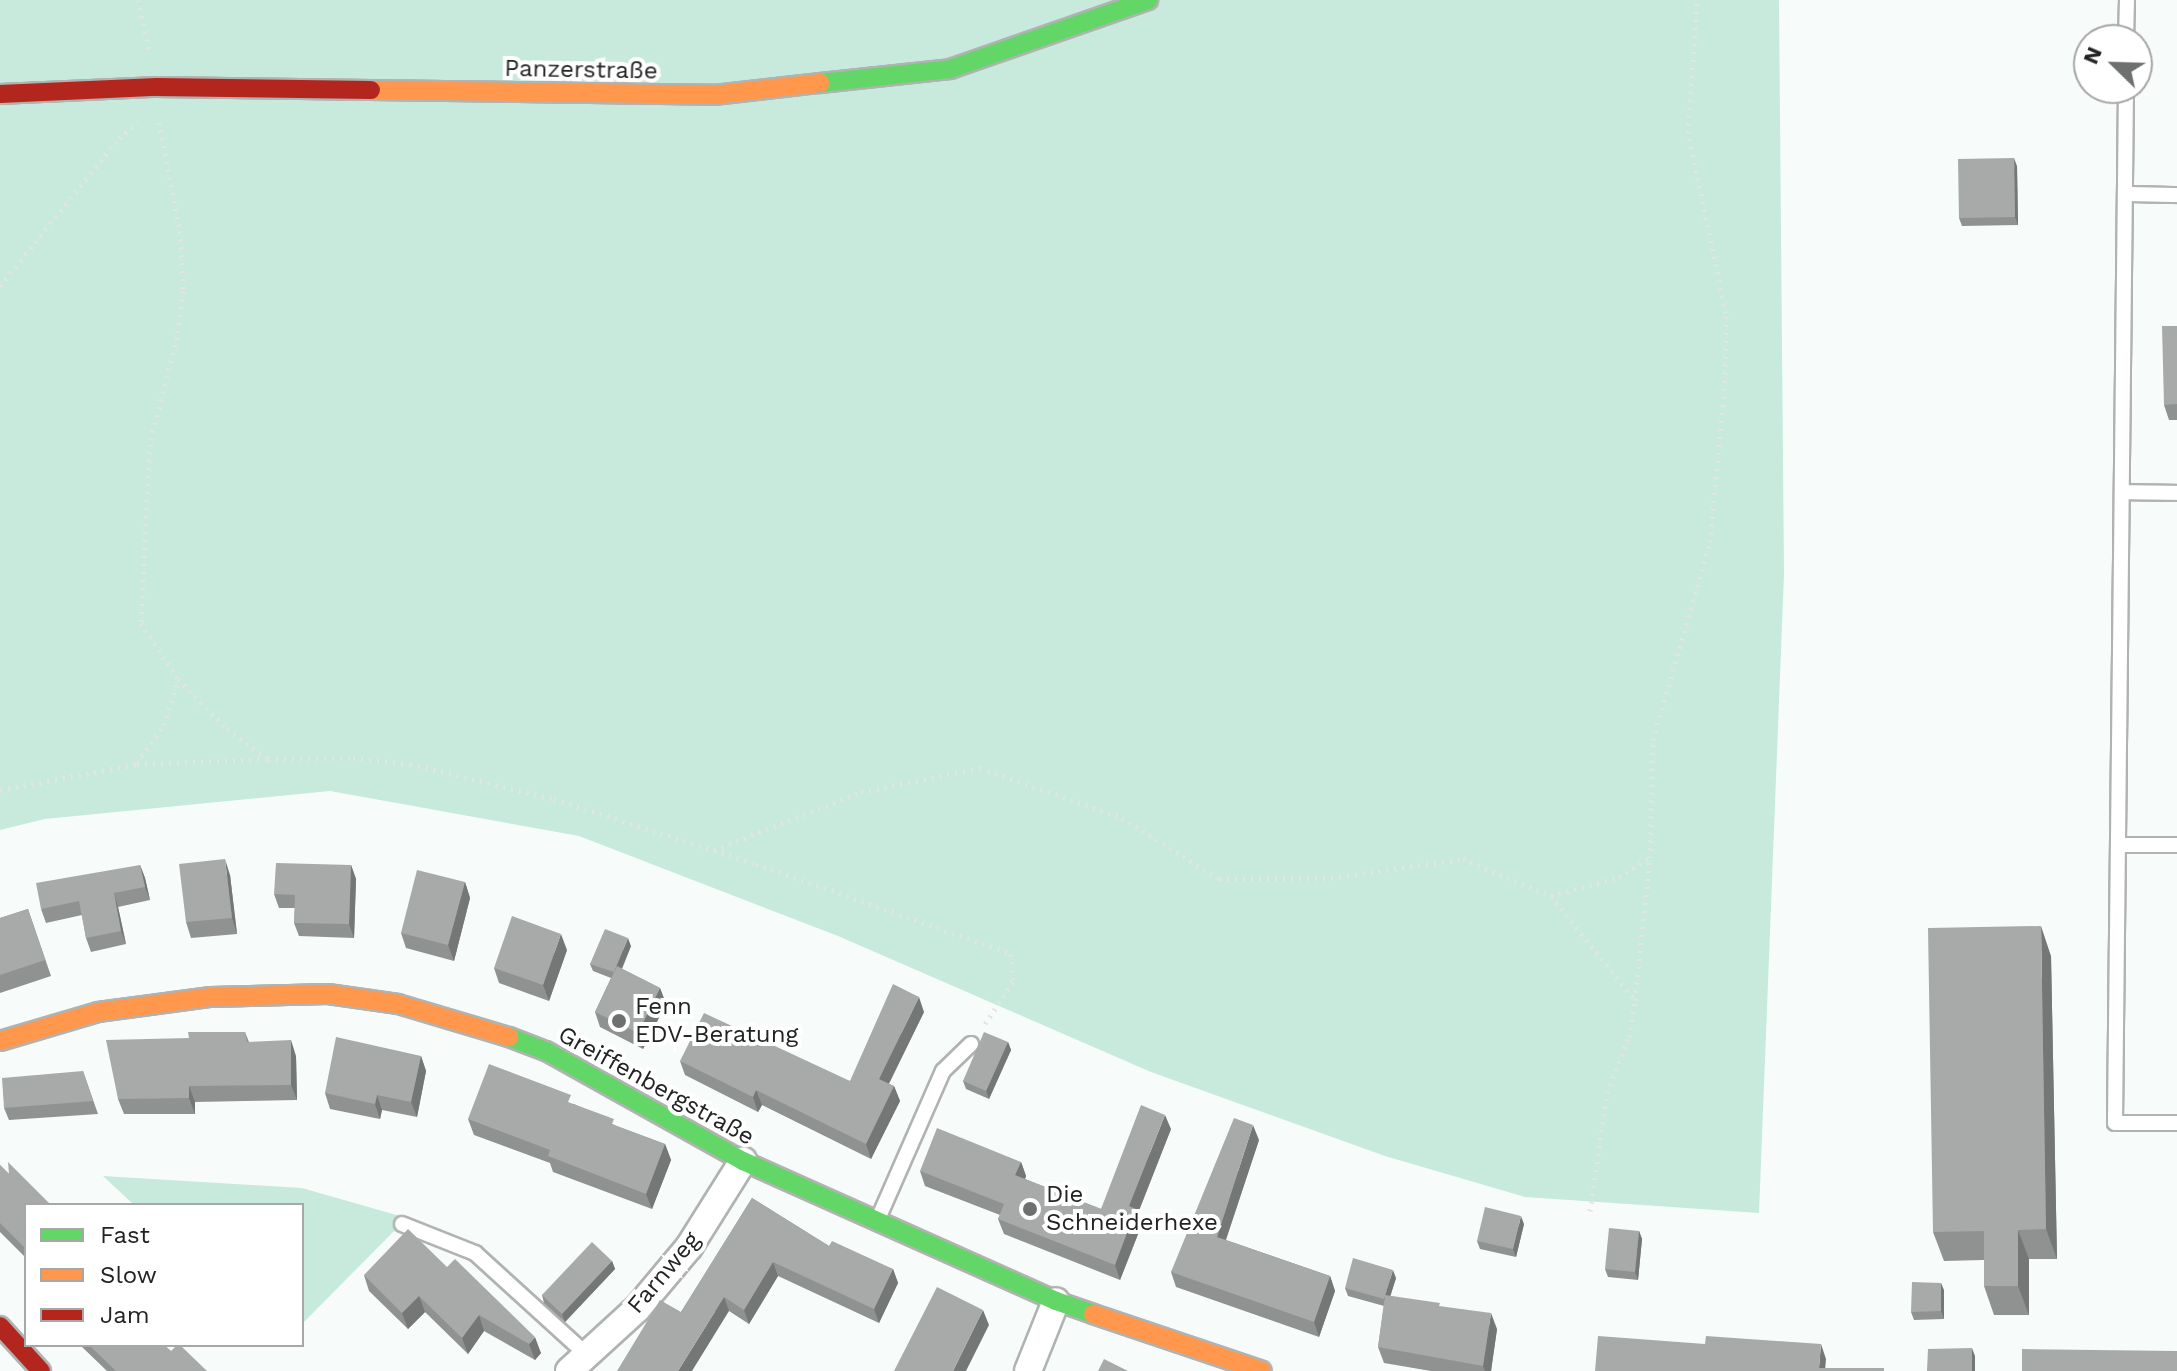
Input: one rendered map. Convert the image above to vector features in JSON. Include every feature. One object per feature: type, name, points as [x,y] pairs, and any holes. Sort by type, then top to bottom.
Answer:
[{"type":"street","name":"Panzerstraße","points":[[0,94],[157,87],[714,95],[950,69],[1148,0]]},
{"type":"street","name":"Greiffenbergstraße","points":[[0,1041],[98,1012],[197,998],[267,993],[328,994],[398,1004],[474,1024],[546,1051],[743,1161],[1056,1301],[1262,1371]]},
{"type":"street","name":"Farnweg","points":[[578,1363],[637,1309],[689,1247],[743,1161]]},
{"type":"street","points":[[1028,1371],[1056,1301]]},
{"type":"street","points":[[0,1326],[41,1371]]},
{"type":"lane","points":[[2126,24],[2127,0]]},
{"type":"lane","points":[[2126,104],[2115,1123],[2177,1123]]},
{"type":"lane","points":[[2125,194],[2177,195]]},
{"type":"lane","points":[[2122,492],[2177,493]]},
{"type":"lane","points":[[2118,845],[2177,845]]},
{"type":"lane","points":[[876,1223],[943,1071],[971,1044]]},
{"type":"lane","points":[[402,1224],[475,1253],[578,1363]]},
{"type":"path","points":[[138,0],[157,87],[157,108],[180,231],[183,291],[177,337],[150,444],[141,623],[178,679],[227,729],[268,759]]},
{"type":"path","points":[[1590,1211],[1607,1093],[1629,1037],[1635,1000],[1650,858],[1653,740],[1710,542],[1725,382],[1726,313],[1688,133],[1697,0]]},
{"type":"path","points":[[0,286],[119,138]]},
{"type":"path","points":[[137,764],[164,725],[178,679]]},
{"type":"path","points":[[0,790],[137,764],[353,758],[410,764],[554,799],[712,850],[1011,954],[1013,982],[971,1044]]},
{"type":"path","points":[[712,850],[861,792],[980,768],[1122,818],[1219,879],[1331,878],[1463,859],[1551,896],[1635,1000]]},
{"type":"path","points":[[1551,896],[1619,877],[1650,858]]},
{"type":"green space","points":[[0,0],[1779,0],[1784,574],[1759,1213],[1525,1197],[1385,1156],[1151,1072],[838,936],[579,836],[330,791],[45,819],[0,830]]},
{"type":"green space","points":[[103,1176],[302,1188],[407,1218],[304,1322],[304,1203],[132,1203]]},
{"type":"building","points":[[2014,158],[2015,217],[1959,218],[1958,159]]},
{"type":"building","points":[[2162,326],[2177,326],[2177,404],[2164,405]]},
{"type":"building","points":[[225,859],[232,918],[186,922],[179,864]]},
{"type":"building","points":[[276,863],[351,865],[349,924],[294,923],[295,895],[274,894]]},
{"type":"building","points":[[140,865],[145,887],[114,893],[121,931],[86,938],[79,901],[41,909],[36,883]]},
{"type":"building","points":[[417,870],[465,882],[448,945],[401,933]]},
{"type":"building","points":[[28,909],[45,960],[0,975],[0,918]]},
{"type":"building","points":[[512,916],[561,934],[543,985],[494,968]]},
{"type":"building","points":[[2041,926],[2046,1229],[2018,1230],[2018,1286],[1984,1286],[1984,1231],[1933,1232],[1928,928]]},
{"type":"building","points":[[605,929],[628,938],[614,972],[590,964]]},
{"type":"building","points":[[617,966],[660,988],[638,1033],[595,1012]]},
{"type":"building","points":[[893,984],[919,997],[879,1079],[894,1086],[866,1144],[756,1090],[753,1097],[680,1061],[704,1013],[850,1081]]},
{"type":"building","points":[[188,1032],[245,1032],[247,1042],[291,1040],[291,1085],[189,1086],[189,1098],[118,1099],[106,1040],[189,1038]]},
{"type":"building","points":[[984,1032],[1008,1042],[986,1091],[963,1081]]},
{"type":"building","points":[[336,1037],[421,1056],[411,1102],[377,1095],[375,1104],[325,1093]]},
{"type":"building","points":[[489,1064],[571,1095],[568,1102],[614,1119],[612,1124],[665,1144],[646,1194],[548,1156],[550,1150],[468,1119]]},
{"type":"building","points":[[83,1071],[93,1101],[4,1108],[2,1078]]},
{"type":"building","points":[[1141,1105],[1165,1115],[1129,1206],[1136,1209],[1115,1265],[998,1219],[1004,1204],[920,1171],[937,1128],[1021,1162],[1015,1175],[1101,1209]]},
{"type":"building","points":[[1234,1118],[1253,1125],[1217,1237],[1330,1276],[1314,1322],[1171,1272]]},
{"type":"building","points":[[8,1162],[49,1203],[24,1203],[24,1247],[0,1223],[0,1165],[9,1174]]},
{"type":"building","points":[[752,1198],[829,1246],[832,1241],[893,1269],[874,1309],[773,1262],[744,1310],[724,1297],[678,1371],[617,1371],[660,1300],[681,1312]]},
{"type":"building","points":[[1485,1207],[1521,1216],[1513,1249],[1477,1241]]},
{"type":"building","points":[[1609,1228],[1639,1231],[1635,1272],[1605,1269]]},
{"type":"building","points":[[408,1229],[447,1267],[455,1259],[535,1337],[529,1344],[479,1315],[462,1338],[419,1296],[402,1313],[364,1275]]},
{"type":"building","points":[[592,1242],[612,1261],[562,1314],[542,1295]]},
{"type":"building","points":[[1353,1258],[1393,1270],[1384,1299],[1345,1288]]},
{"type":"building","points":[[1912,1282],[1941,1283],[1941,1311],[1911,1312]]},
{"type":"building","points":[[937,1287],[983,1310],[953,1371],[894,1371]]},
{"type":"building","points":[[1385,1295],[1491,1313],[1483,1366],[1378,1347]]},
{"type":"building","points":[[1598,1336],[1705,1344],[1706,1336],[1821,1344],[1819,1368],[1884,1368],[1884,1371],[1595,1371]]},
{"type":"building","points":[[91,1347],[166,1347],[171,1351],[175,1347],[182,1347],[207,1371],[116,1371]]},
{"type":"building","points":[[1972,1348],[1972,1371],[1927,1371],[1928,1349]]},
{"type":"building","points":[[2022,1349],[2177,1351],[2177,1371],[2022,1371]]},
{"type":"building","points":[[1104,1359],[1128,1371],[1098,1371]]},
{"type":"traffic: fast","points":[[820,83],[950,69],[1148,0]]},
{"type":"traffic: fast","points":[[509,1037],[546,1051],[743,1161],[1056,1301],[1093,1314]]},
{"type":"traffic: slow","points":[[371,90],[714,95],[820,83]]},
{"type":"traffic: slow","points":[[0,1041],[98,1012],[211,997],[328,994],[398,1004],[509,1037]]},
{"type":"traffic: slow","points":[[1093,1314],[1262,1371]]},
{"type":"traffic: jam","points":[[0,94],[157,87],[371,90]]},
{"type":"traffic: jam","points":[[0,1326],[41,1371]]},
{"type":"place","name":"Fenn EDV-Beratung","points":[[619,1021]]},
{"type":"place","name":"Die Schneiderhexe","points":[[1030,1209]]}]
